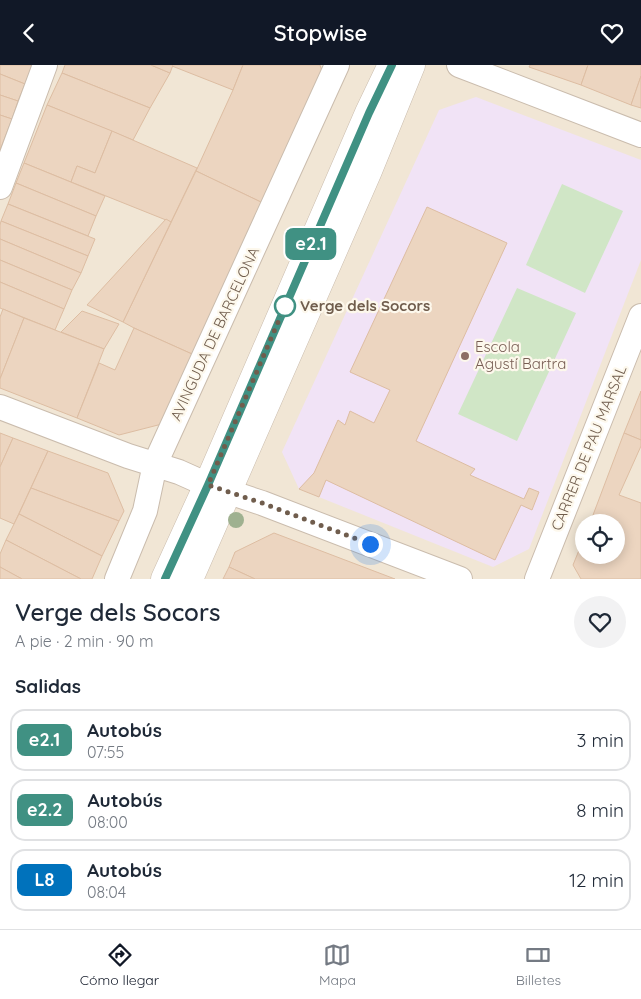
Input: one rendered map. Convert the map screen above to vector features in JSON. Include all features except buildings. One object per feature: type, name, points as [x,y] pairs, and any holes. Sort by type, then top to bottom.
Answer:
[{"type":"street","points":[[0,187],[44,65]]},
{"type":"street","name":"AVINGUDA DE BARCELONA","points":[[117,579],[145,511],[155,464],[337,65]]},
{"type":"street","points":[[189,579],[218,488],[369,113],[392,65]]},
{"type":"street","points":[[165,579],[218,488],[367,173],[411,65]]},
{"type":"street","points":[[459,65],[641,135]]},
{"type":"street","name":"CARRER DE PAU MARSAL","points":[[537,579],[641,316]]},
{"type":"street","points":[[0,407],[128,457],[179,472],[460,579]]},
{"type":"shaded area","points":[[0,65],[641,65],[641,579],[0,579]]},
{"type":"shaded area","name":"Escola Agustí Bartra","points":[[476,97],[641,160],[641,260],[529,549],[493,567],[299,489],[282,452],[439,110]]},
{"type":"green space","points":[[562,184],[623,211],[585,293],[526,265]]},
{"type":"green space","points":[[517,288],[576,313],[517,441],[458,414]]},
{"type":"bus line","name":"e2.1","points":[[165,579],[208,485],[369,113],[392,65]]},
{"type":"place","name":"Verge dels Socors","points":[[285,306]]},
{"type":"place","name":"Escola Agustí Bartra","points":[[465,356]]},
{"type":"route","points":[[285,306],[208,485],[262,503],[370,544]]}]
